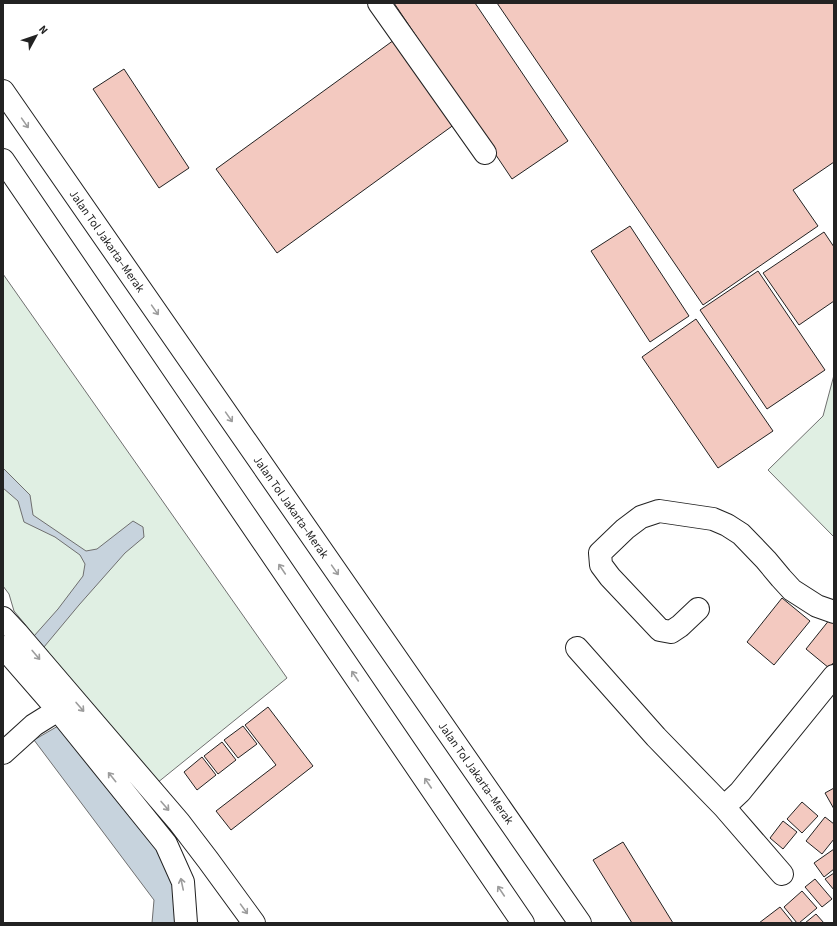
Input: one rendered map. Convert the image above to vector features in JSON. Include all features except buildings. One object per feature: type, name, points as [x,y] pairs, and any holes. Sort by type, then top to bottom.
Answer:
[{"type":"main road","points":[[379,3],[485,153]]},
{"type":"main road","name":"Jalan Tol Jakarta–Merak","points":[[3,91],[580,923]]},
{"type":"main road","points":[[3,160],[523,923]]},
{"type":"main road","points":[[698,609],[680,626],[671,632],[660,630],[610,578],[602,565],[600,553],[625,529],[640,518],[659,511],[713,519],[727,525],[741,534],[792,590],[817,606],[834,612]]},
{"type":"main road","points":[[7,636],[48,684],[179,822],[254,923]]},
{"type":"main road","points":[[577,648],[656,738],[724,807],[782,874]]},
{"type":"main road","points":[[724,807],[740,792],[834,676]]},
{"type":"main road","points":[[48,684],[58,710],[166,844],[182,882],[186,923]]},
{"type":"main road","points":[[7,749],[34,725],[58,710]]},
{"type":"green space","points":[[3,274],[287,678],[157,783],[14,611],[9,594],[3,586]]},
{"type":"green space","points":[[834,375],[834,537],[768,470],[823,416]]},
{"type":"shaded area","points":[[3,468],[30,495],[33,515],[86,551],[97,549],[133,521],[143,527],[144,537],[125,553],[44,647],[34,636],[58,609],[83,576],[85,564],[80,555],[55,537],[24,522],[18,501],[3,488]]},
{"type":"shaded area","points":[[58,726],[160,851],[175,889],[181,923],[152,923],[154,900],[34,740]]}]
